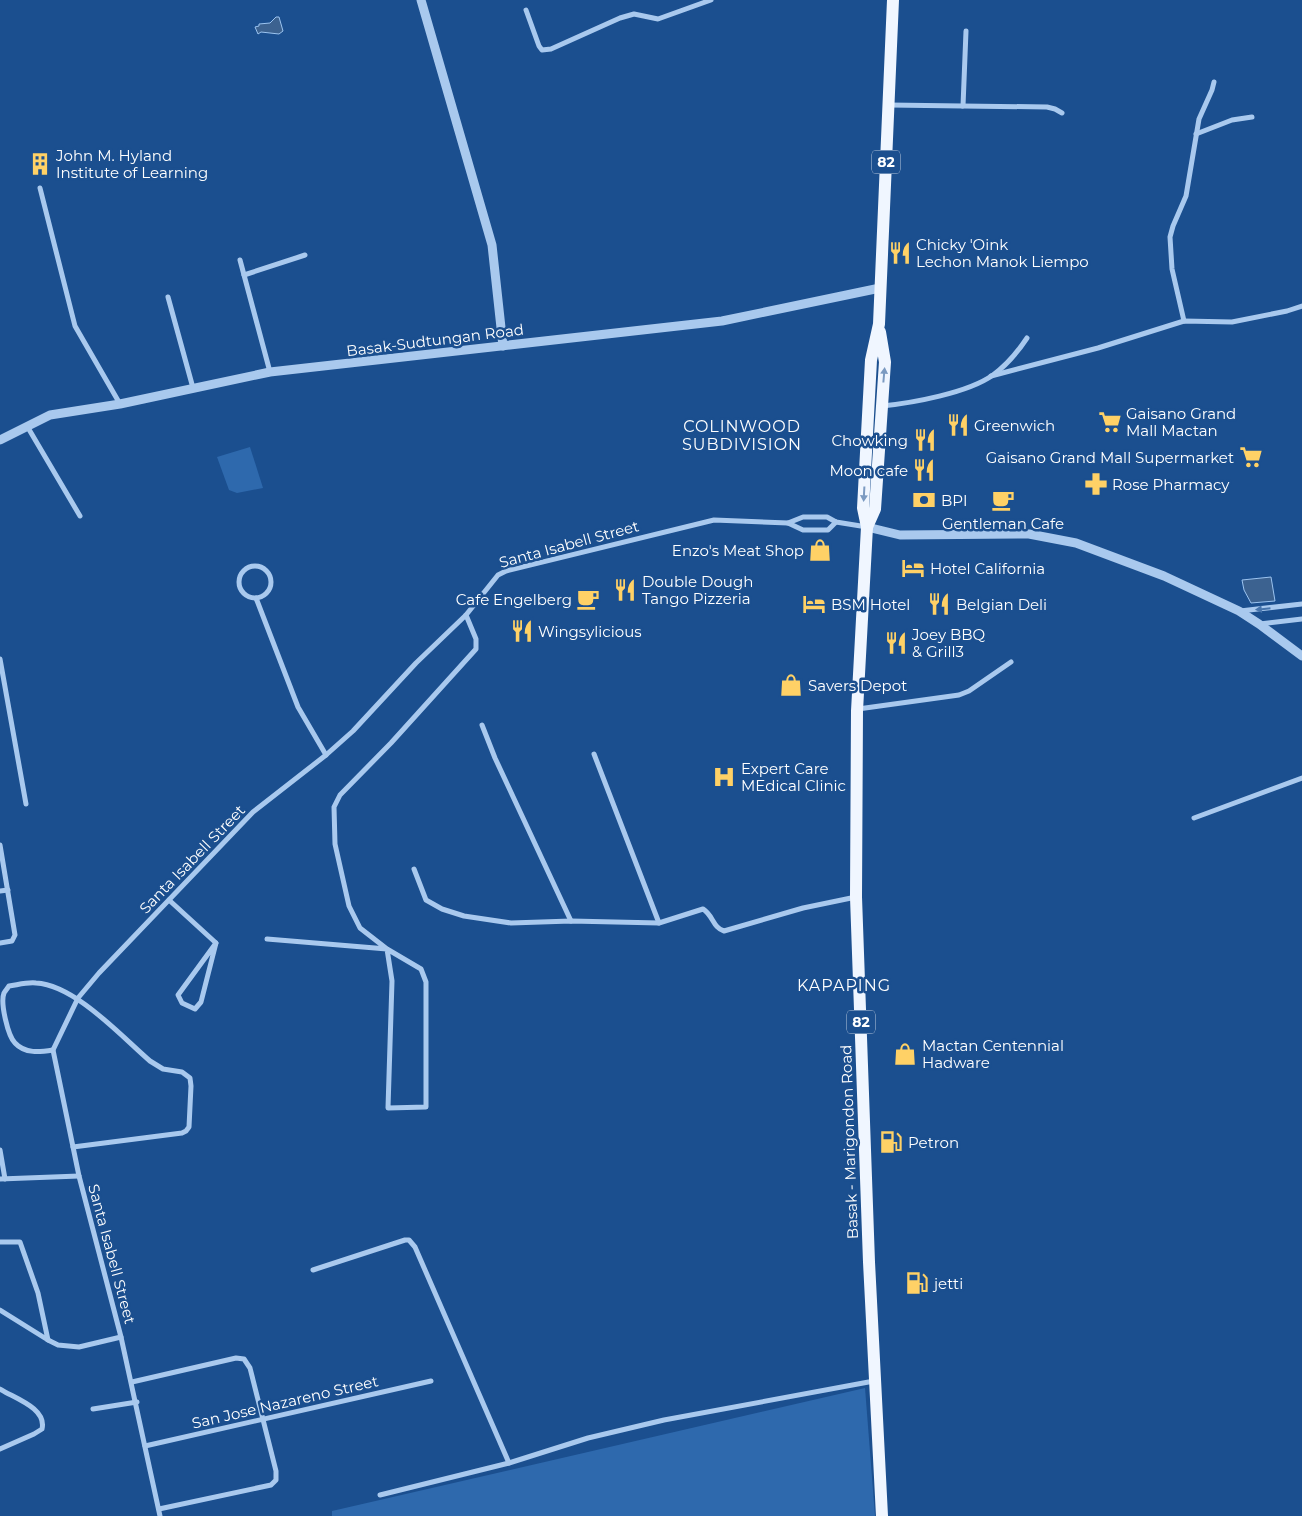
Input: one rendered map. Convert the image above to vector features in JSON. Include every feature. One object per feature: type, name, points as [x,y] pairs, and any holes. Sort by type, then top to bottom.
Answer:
[{"type":"main road","name":"Basak - Marigondon Road","points":[[867,527],[875,509],[885,362],[879,324],[893,0]]},
{"type":"main road","name":"Basak - Marigondon Road","points":[[879,324],[871,360],[864,508],[867,527],[857,709],[856,897],[866,1175],[882,1516]]},
{"type":"street","points":[[421,0],[492,245],[503,346]]},
{"type":"street","points":[[526,10],[542,50],[551,49],[620,18],[634,14],[658,19],[711,0]]},
{"type":"street","points":[[963,106],[966,31]]},
{"type":"street","points":[[1184,321],[1172,268],[1170,237],[1186,196],[1196,134],[1214,82]]},
{"type":"street","points":[[888,106],[1047,108],[1055,109],[1062,113]]},
{"type":"street","points":[[1196,134],[1232,120],[1252,117]]},
{"type":"street","points":[[40,188],[75,326],[120,404]]},
{"type":"street","points":[[244,275],[305,255]]},
{"type":"street","points":[[240,260],[270,372]]},
{"type":"street","name":"Basak-Sudtungan Road","points":[[0,440],[50,414],[120,404],[270,372],[722,321],[880,288]]},
{"type":"street","points":[[168,297],[194,388]]},
{"type":"street","points":[[881,406],[908,404],[929,399],[969,387],[992,376],[1098,348],[1184,321],[1232,322],[1302,306]]},
{"type":"street","points":[[992,376],[1012,358],[1027,338]]},
{"type":"street","points":[[27,426],[80,516]]},
{"type":"street","name":"Santa Isabell Street","points":[[788,523],[803,517],[827,517],[836,522],[867,527]]},
{"type":"street","name":"Santa Isabell Street","points":[[160,1516],[137,1402],[122,1337],[79,1176],[53,1050],[78,998],[253,812],[326,755],[353,731],[416,664],[466,615],[498,575],[506,571],[714,520],[788,523],[803,530],[828,530],[836,522]]},
{"type":"street","points":[[867,527],[900,535],[1029,534],[1076,543],[1164,576],[1239,612],[1260,624],[1302,656]]},
{"type":"street","points":[[254,565],[264,568],[270,576],[271,586],[265,594],[256,598],[246,595],[239,587],[239,577],[244,569],[254,565]]},
{"type":"street","points":[[256,598],[298,707],[326,755]]},
{"type":"street","points":[[1239,612],[1302,604]]},
{"type":"street","points":[[387,949],[392,981],[388,1108],[426,1108],[426,982],[421,969],[387,949],[360,928],[348,906],[335,844],[334,807],[340,795],[392,742],[476,649],[476,639],[466,615]]},
{"type":"street","points":[[1260,624],[1302,618]]},
{"type":"street","points":[[0,659],[26,804]]},
{"type":"street","points":[[857,709],[959,695],[1011,662]]},
{"type":"street","points":[[482,725],[495,758],[571,920]]},
{"type":"street","points":[[594,754],[659,923]]},
{"type":"street","points":[[1194,818],[1302,778]]},
{"type":"street","points":[[0,845],[15,935],[12,941],[0,943]]},
{"type":"street","points":[[414,869],[426,900],[442,909],[464,916],[511,924],[571,920],[659,923],[703,910],[708,912],[716,927],[724,931],[803,908],[856,897]]},
{"type":"street","points":[[0,891],[8,890]]},
{"type":"street","points":[[169,900],[216,944]]},
{"type":"street","points":[[267,939],[387,949]]},
{"type":"street","points":[[216,944],[201,1002],[195,1009],[182,1003],[178,995],[216,944]]},
{"type":"street","points":[[53,1050],[38,1053],[26,1050],[15,1044],[5,1017],[4,993],[9,986],[36,983],[52,987],[78,998],[150,1061],[163,1069],[182,1072],[190,1078],[188,1127],[186,1131],[73,1147]]},
{"type":"street","points":[[0,1150],[3,1179],[79,1176]]},
{"type":"street","points":[[313,1270],[405,1240],[411,1242],[415,1247],[509,1464]]},
{"type":"street","points":[[0,1242],[20,1242],[38,1292],[48,1340]]},
{"type":"street","points":[[0,1310],[58,1346],[79,1347],[122,1337]]},
{"type":"street","points":[[132,1382],[236,1358],[244,1359],[250,1368],[276,1471],[276,1480],[271,1485],[159,1509]]},
{"type":"street","points":[[380,1495],[509,1464],[588,1438],[664,1420],[875,1380]]},
{"type":"street","name":"San Jose Nazareno Street","points":[[145,1446],[263,1421],[431,1381]]},
{"type":"street","points":[[0,1449],[34,1434],[42,1429],[43,1425],[40,1415],[28,1404],[1,1391]]},
{"type":"street","points":[[93,1409],[137,1402]]},
{"type":"shaded area","points":[[276,17],[279,17],[283,31],[279,34],[261,32],[258,34],[255,27],[259,26],[259,24],[270,23]]},
{"type":"shaded area","points":[[250,447],[263,488],[237,493],[229,490],[217,457]]},
{"type":"shaded area","points":[[1271,577],[1275,601],[1251,603],[1244,590],[1242,580]]},
{"type":"shaded area","points":[[865,1388],[875,1516],[332,1516],[332,1511]]},
{"type":"place","name":"John M. Hyland Institute of Learning","points":[[40,164]]},
{"type":"place","name":"Chicky 'Oink Lechon Manok Liempo","points":[[900,253]]},
{"type":"place","name":"Gaisano Grand Mall Mactan","points":[[1110,422]]},
{"type":"place","name":"Greenwich","points":[[958,425]]},
{"type":"place","name":"Chowking","points":[[925,440]]},
{"type":"place","name":"Gaisano Grand Mall Supermarket","points":[[1251,457]]},
{"type":"place","name":"Moon cafe","points":[[924,470]]},
{"type":"place","name":"Rose Pharmacy","points":[[1096,484]]},
{"type":"place","name":"BPI","points":[[924,500]]},
{"type":"place","name":"Gentleman Cafe","points":[[1003,500]]},
{"type":"place","name":"Enzo's Meat Shop","points":[[820,550]]},
{"type":"place","name":"Hotel California","points":[[913,568]]},
{"type":"place","name":"Double Dough Tango Pizzeria","points":[[625,590]]},
{"type":"place","name":"Cafe Engelberg","points":[[588,599]]},
{"type":"place","name":"BSM Hotel","points":[[814,604]]},
{"type":"place","name":"Belgian Deli","points":[[939,604]]},
{"type":"place","name":"Wingsylicious","points":[[522,631]]},
{"type":"place","name":"Joey BBQ & Grill3","points":[[896,643]]},
{"type":"place","name":"Savers Depot","points":[[791,685]]},
{"type":"place","name":"Expert Care MEdical Clinic","points":[[724,777]]},
{"type":"place","name":"Mactan Centennial Hadware","points":[[905,1054]]},
{"type":"place","name":"Petron","points":[[891,1142]]},
{"type":"place","name":"jetti","points":[[917,1283]]},
{"type":"district","name":"COLINWOOD SUBDIVISION","points":[[742,435]]},
{"type":"district","name":"KAPAPING","points":[[844,985]]}]
